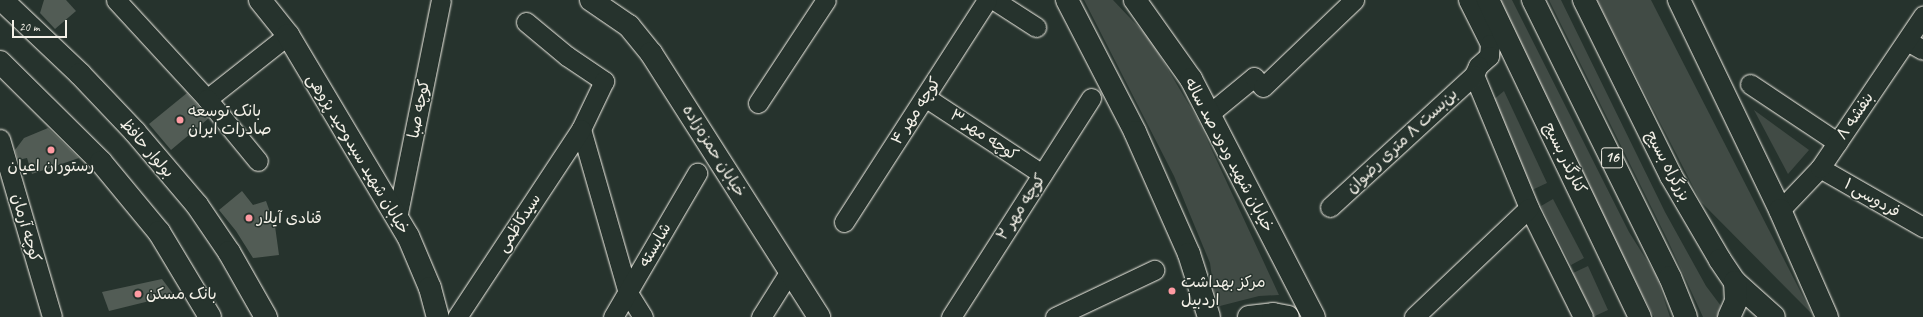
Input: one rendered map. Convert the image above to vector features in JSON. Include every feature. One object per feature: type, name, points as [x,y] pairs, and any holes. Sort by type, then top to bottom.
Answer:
[{"type":"main road","name":"خیابان شهید سیدوحید پژوهی","points":[[260,0],[288,35],[408,236],[430,288],[438,317]]},
{"type":"main road","name":"خیابان حمزه‌زاده","points":[[591,0],[628,26],[651,53],[819,317]]},
{"type":"main road","points":[[1067,0],[1135,132],[1186,246],[1209,317]]},
{"type":"main road","name":"خیابان شهید ودود صد ساله","points":[[1135,0],[1191,79],[1314,317]]},
{"type":"main road","name":"کنارگذر بسیج","points":[[1488,0],[1640,317]]},
{"type":"main road","name":"16","points":[[1533,0],[1670,277],[1686,317]]},
{"type":"main road","name":"بزرگراه بسیج","points":[[1584,0],[1671,176],[1735,282],[1774,317]]},
{"type":"main road","points":[[1679,0],[1780,210],[1827,317]]},
{"type":"main road","name":"بولوار حافظ","points":[[7,4],[80,74],[135,132],[197,205],[229,252],[266,317]]},
{"type":"main road","points":[[0,62],[101,162],[154,226],[210,317]]},
{"type":"main road","points":[[1729,317],[1736,302],[1735,282]]},
{"type":"main road","points":[[1249,317],[1273,314],[1288,317]]},
{"type":"street","points":[[116,0],[207,99],[258,161]]},
{"type":"street","name":"کوچه صبا","points":[[397,218],[441,0]]},
{"type":"street","points":[[758,103],[826,0]]},
{"type":"street","name":"کوچه مهر ۴","points":[[844,222],[988,0]]},
{"type":"street","points":[[994,0],[1036,27]]},
{"type":"street","points":[[1209,114],[1254,77],[1263,87],[1354,0]]},
{"type":"street","name":"بن‌بست ۸ متری رضوان","points":[[1330,206],[1474,75],[1478,66],[1489,56],[1490,44],[1468,0]]},
{"type":"street","name":"بنفشه ۸","points":[[1780,210],[1820,168],[1923,16]]},
{"type":"street","name":"سیدکاظمی","points":[[457,317],[581,129],[604,81],[567,56],[526,22]]},
{"type":"street","points":[[207,99],[288,35]]},
{"type":"street","points":[[1907,40],[1923,50]]},
{"type":"street","points":[[1474,75],[1530,208],[1583,317]]},
{"type":"street","points":[[1750,84],[1837,142]]},
{"type":"street","name":"کوچه مهر ۳","points":[[925,96],[1042,174]]},
{"type":"street","name":"کوچه مهر ۲","points":[[951,317],[1091,98]]},
{"type":"street","points":[[581,129],[628,293],[643,317]]},
{"type":"street","name":"کوچه آرمان","points":[[0,139],[52,317]]},
{"type":"street","name":"فردوسی ۱","points":[[1820,168],[1923,227]]},
{"type":"street","name":"شایسته","points":[[613,317],[697,173]]},
{"type":"street","points":[[1414,317],[1530,208]]},
{"type":"street","points":[[1055,317],[1154,270]]},
{"type":"street","points":[[761,317],[790,271]]},
{"type":"shaded area","points":[[1084,0],[1113,0],[1150,39],[1198,120],[1279,295],[1259,296],[1216,307],[1210,263],[1174,176]]},
{"type":"shaded area","points":[[1494,0],[1512,0],[1629,232],[1656,275],[1670,317],[1654,317]]},
{"type":"shaded area","points":[[1549,0],[1561,0],[1665,212],[1706,286],[1721,306],[1720,317],[1703,317],[1669,243]]},
{"type":"shaded area","points":[[1597,0],[1651,0],[1812,314],[1701,202]]},
{"type":"shaded area","points":[[1504,91],[1547,183],[1532,190],[1492,101]]},
{"type":"shaded area","points":[[1754,110],[1809,150],[1788,174]]},
{"type":"shaded area","points":[[1553,199],[1584,258],[1571,265],[1541,206]]},
{"type":"shaded area","points":[[1588,266],[1608,310],[1595,316],[1573,273]]},
{"type":"building","points":[[44,0],[66,0],[76,11],[55,29],[40,13]]},
{"type":"building","name":"بانک توسعه صادرات ایران","points":[[187,93],[209,118],[171,150],[149,124]]},
{"type":"building","name":"رستوران اعیان","points":[[48,128],[79,158],[32,174],[27,158],[18,160],[15,150],[24,138]]},
{"type":"building","name":"قنادی آیلار","points":[[242,191],[253,205],[266,201],[275,226],[279,255],[253,258],[236,231],[219,210]]},
{"type":"building","name":"بانک مسکن","points":[[162,279],[174,295],[109,311],[102,292]]},
{"type":"place","name":"بانک توسعه صادرات ایران","points":[[180,120]]},
{"type":"place","name":"رستوران اعیان","points":[[51,150]]},
{"type":"place","name":"قنادی آیلار","points":[[249,218]]},
{"type":"place","name":"مرکز بهداشت اردبیل","points":[[1172,291]]},
{"type":"place","name":"بانک مسکن","points":[[138,294]]}]
